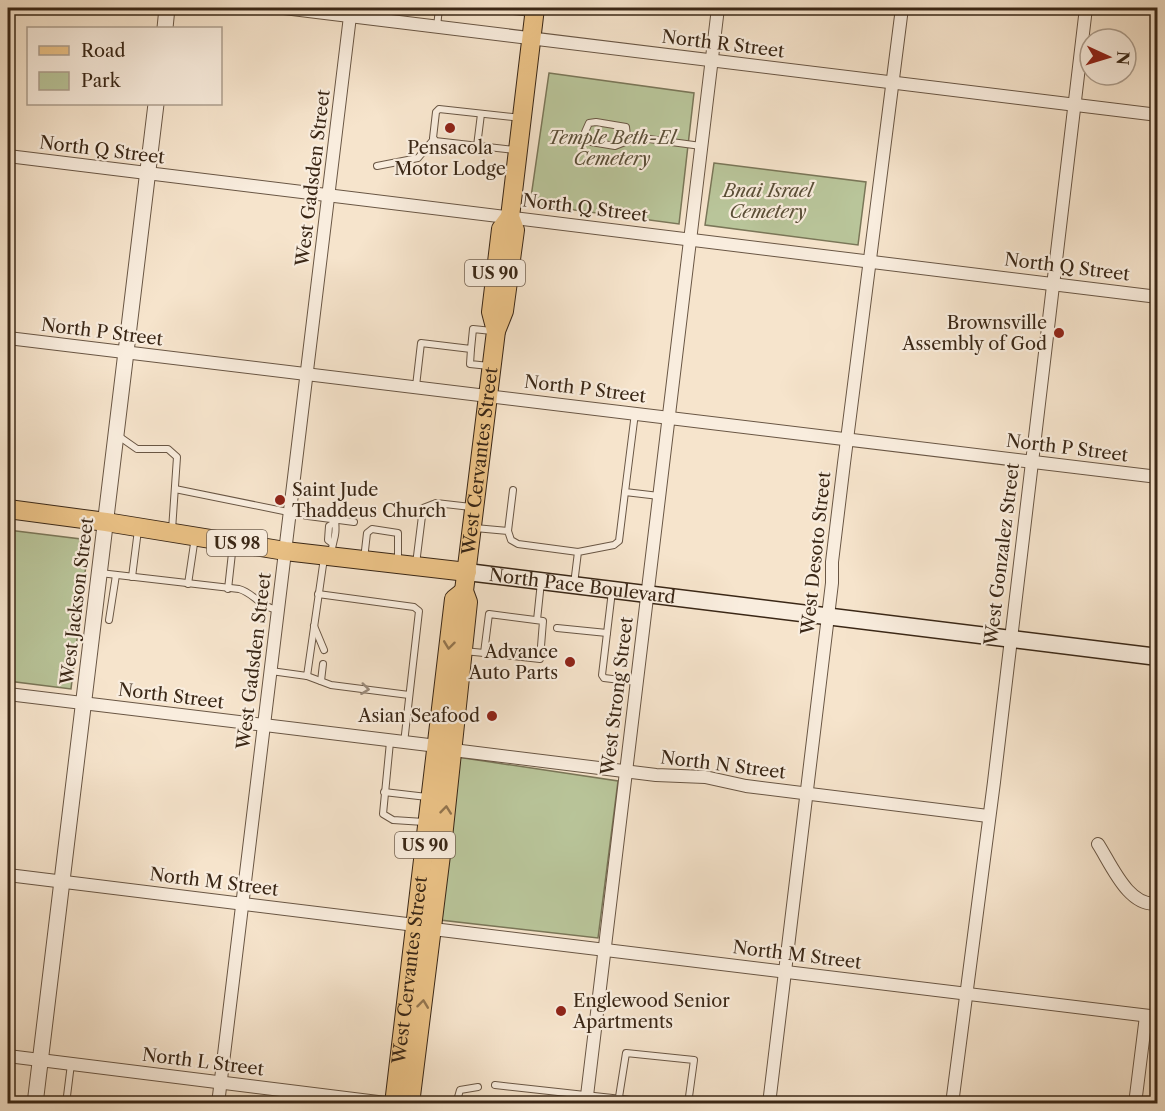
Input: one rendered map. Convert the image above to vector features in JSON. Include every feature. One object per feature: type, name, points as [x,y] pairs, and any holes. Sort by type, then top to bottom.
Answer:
[{"type":"main road","name":"West Cervantes Street","points":[[394,1104],[424,927],[431,797],[445,748],[463,651],[468,602],[464,591],[496,331],[504,311],[511,261],[514,230],[510,217],[534,10]]},
{"type":"main road","name":"North Pace Boulevard","points":[[8,509],[106,522],[285,551],[329,551],[364,560],[1158,657]]},
{"type":"main road","name":"West Cervantes Street","points":[[410,1104],[424,927],[445,748],[454,599],[464,591]]},
{"type":"street","points":[[165,27],[167,8]]},
{"type":"street","name":"North R Street","points":[[284,8],[351,12],[437,27],[531,39],[1158,115]]},
{"type":"street","name":"West Strong Street","points":[[586,1098],[718,8]]},
{"type":"street","name":"West Desoto Street","points":[[769,1104],[828,618],[832,562],[902,8]]},
{"type":"street","name":"West Gonzalez Street","points":[[952,1104],[1086,8]]},
{"type":"street","name":"West Gadsden Street","points":[[218,1104],[351,12]]},
{"type":"street","name":"West Jackson Street","points":[[35,1104],[156,105]]},
{"type":"street","name":"North Q Street","points":[[8,156],[1158,297]]},
{"type":"street","name":"North P Street","points":[[8,338],[1158,477]]},
{"type":"street","name":"North Street","points":[[8,694],[445,748]]},
{"type":"street","name":"North N Street","points":[[445,748],[626,771],[705,777],[746,786],[988,816]]},
{"type":"street","points":[[1098,844],[1131,894],[1147,904],[1158,903]]},
{"type":"street","name":"North M Street","points":[[8,875],[1152,1017]]},
{"type":"street","points":[[1135,1104],[1152,1017]]},
{"type":"street","name":"North L Street","points":[[8,1056],[394,1104]]},
{"type":"lane","points":[[437,27],[439,8]]},
{"type":"lane","points":[[484,8],[534,10]]},
{"type":"lane","points":[[377,166],[418,158],[434,140],[436,112],[439,110],[522,118]]},
{"type":"lane","points":[[477,146],[481,114]]},
{"type":"lane","points":[[596,122],[626,127],[627,136],[624,142],[615,146],[591,142],[585,132],[589,123],[596,122]]},
{"type":"lane","points":[[627,136],[701,146]]},
{"type":"lane","points":[[434,140],[518,151]]},
{"type":"lane","points":[[492,367],[470,364],[473,329],[496,331]]},
{"type":"lane","points":[[416,386],[421,343],[471,349]]},
{"type":"lane","points":[[513,490],[508,531],[511,540],[518,544],[578,552],[617,543],[626,492],[635,413]]},
{"type":"lane","points":[[116,435],[137,449],[168,450],[177,457],[171,532]]},
{"type":"lane","points":[[175,489],[334,521],[354,522]]},
{"type":"lane","points":[[626,492],[659,496]]},
{"type":"lane","points":[[416,566],[423,508],[436,503],[475,508]]},
{"type":"lane","points":[[308,676],[318,594],[329,551],[336,537],[337,527],[334,521]]},
{"type":"lane","points":[[132,577],[138,527]]},
{"type":"lane","points":[[472,527],[508,531]]},
{"type":"lane","points":[[364,560],[369,530],[388,531],[396,532],[400,536],[398,564]]},
{"type":"lane","points":[[188,584],[195,536]]},
{"type":"lane","points":[[228,589],[234,542]]},
{"type":"lane","points":[[574,586],[578,552]]},
{"type":"lane","points":[[100,573],[247,591],[257,603],[278,610]]},
{"type":"lane","points":[[109,620],[116,575]]},
{"type":"lane","points":[[537,620],[541,582]]},
{"type":"lane","points":[[612,591],[602,675],[604,678],[637,682]]},
{"type":"lane","points":[[318,594],[414,607],[419,611],[404,743]]},
{"type":"lane","points":[[463,651],[484,653],[499,651],[525,654],[540,659],[543,621],[503,620],[489,614],[484,653]]},
{"type":"lane","points":[[314,625],[324,650]]},
{"type":"lane","points":[[557,628],[607,633]]},
{"type":"lane","points":[[321,681],[323,664]]},
{"type":"lane","points":[[271,671],[308,676],[332,685],[409,695]]},
{"type":"lane","points":[[390,742],[383,814],[393,820],[428,822]]},
{"type":"lane","points":[[384,792],[431,797]]},
{"type":"lane","points":[[620,1097],[626,1053],[694,1060],[688,1104]]},
{"type":"lane","points":[[66,1104],[71,1064]]},
{"type":"lane","points":[[495,1085],[586,1098],[620,1097],[667,1104]]},
{"type":"lane","points":[[456,1104],[460,1090],[478,1087]]},
{"type":"green space","name":"Temple Beth-El Cemetery","points":[[549,73],[694,93],[679,224],[530,204]]},
{"type":"green space","name":"Bnai Israel Cemetery","points":[[714,163],[866,182],[858,245],[705,225]]},
{"type":"green space","points":[[8,530],[89,540],[71,689],[8,681]]},
{"type":"green space","points":[[457,757],[618,781],[598,938],[440,920]]},
{"type":"place","name":"Pensacola Motor Lodge","points":[[450,128]]},
{"type":"place","name":"Brownsville Assembly of God","points":[[1059,333]]},
{"type":"place","name":"Saint Jude Thaddeus Church","points":[[280,500]]},
{"type":"place","name":"Advance Auto Parts","points":[[570,662]]},
{"type":"place","name":"Asian Seafood","points":[[492,716]]},
{"type":"place","name":"Englewood Senior Apartments","points":[[561,1011]]}]
